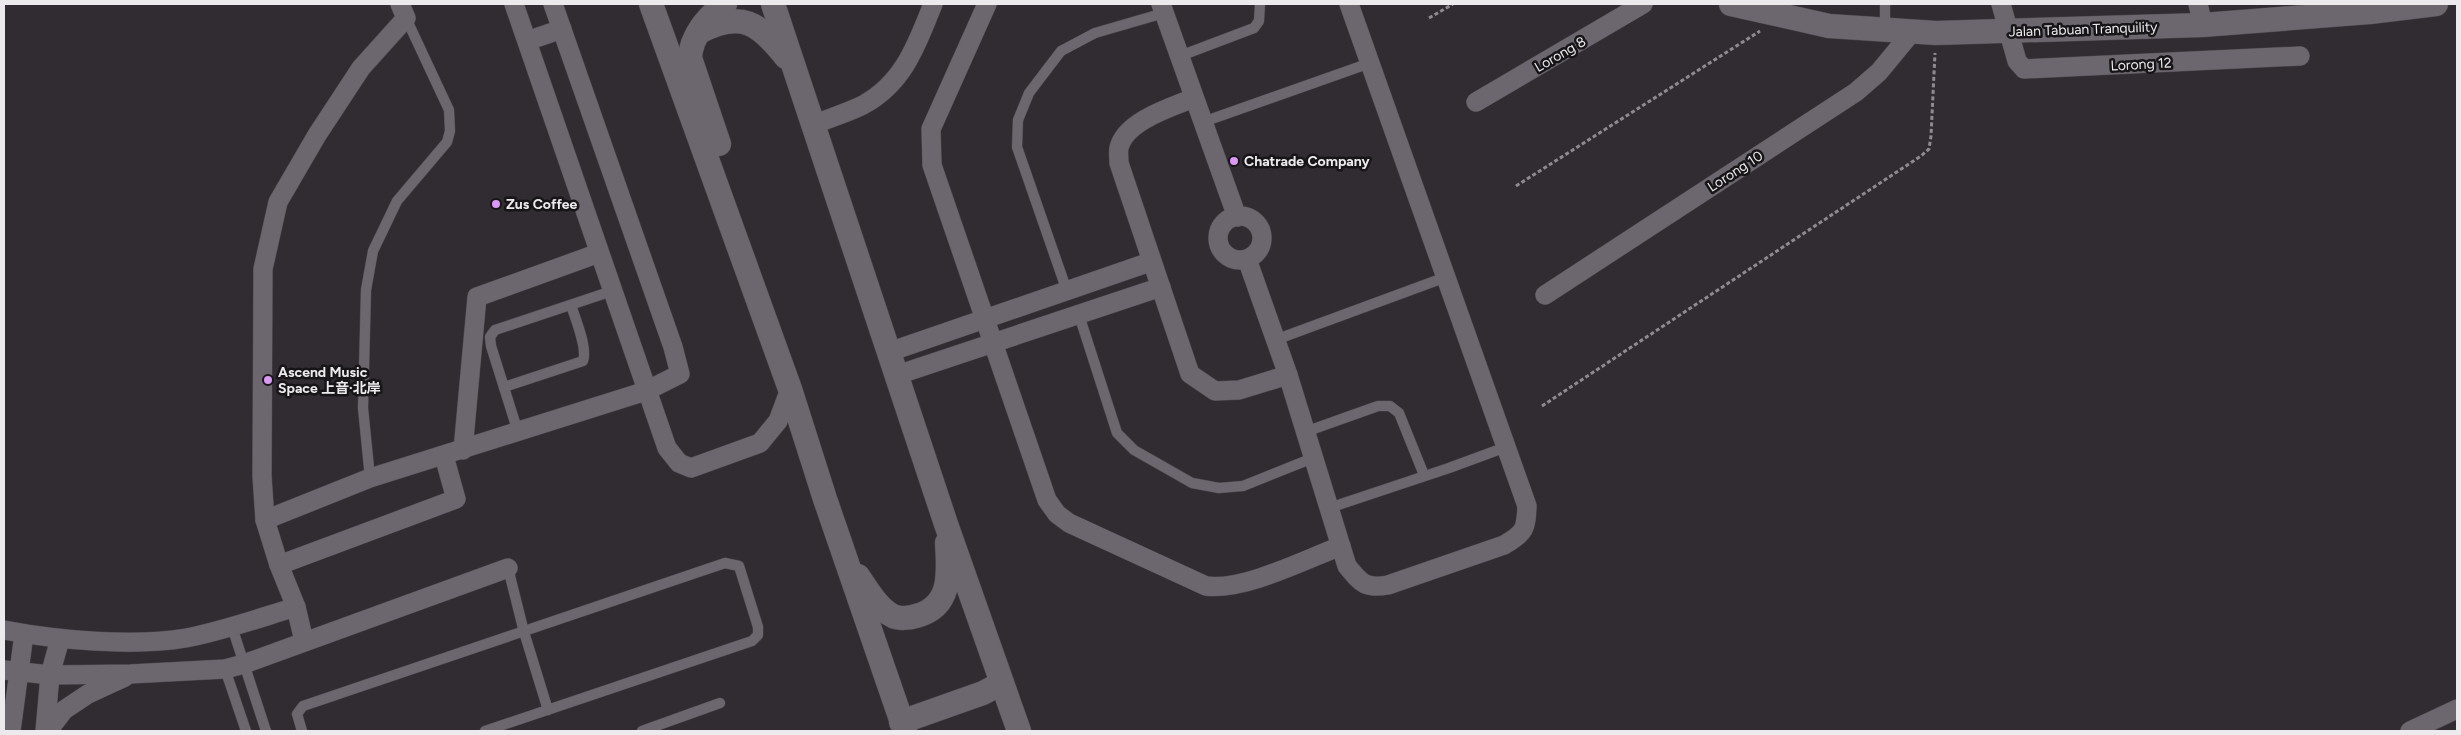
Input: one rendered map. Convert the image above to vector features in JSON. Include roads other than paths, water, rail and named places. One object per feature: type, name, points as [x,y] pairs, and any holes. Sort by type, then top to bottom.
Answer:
[{"type":"street","points":[[514,4],[667,448],[679,463],[691,468],[760,443],[778,421],[790,389]]},
{"type":"street","points":[[264,520],[370,478],[646,391],[678,376],[680,371],[553,4]]},
{"type":"street","points":[[651,4],[790,389],[903,727],[1002,683]]},
{"type":"street","points":[[725,4],[712,14],[700,32],[691,46],[690,58],[754,250],[757,266],[756,293]]},
{"type":"street","points":[[773,4],[946,524],[1019,731]]},
{"type":"street","points":[[813,125],[864,105],[898,78],[914,54],[934,4]]},
{"type":"street","points":[[987,4],[930,129],[929,144],[932,165],[983,320],[1047,500],[1057,514],[1069,523],[1206,586],[1220,588],[1240,584],[1341,546]]},
{"type":"street","points":[[1247,259],[1288,375],[1347,566],[1359,582],[1373,588],[1388,585],[1504,545],[1519,537],[1526,526],[1527,506],[1350,4]]},
{"type":"street","name":"Lorong 8","points":[[1476,102],[1643,4]]},
{"type":"street","name":"Jalan Tabuan Tranquility","points":[[1731,4],[1829,26],[1936,33],[2009,32],[2201,14],[2436,4]]},
{"type":"street","points":[[2001,4],[2009,32]]},
{"type":"street","points":[[1163,8],[1237,217]]},
{"type":"street","points":[[304,641],[296,607],[264,520],[262,476],[263,269],[278,202],[317,135],[361,68],[403,11]]},
{"type":"street","points":[[700,32],[726,21],[744,22],[756,26],[768,35],[793,66]]},
{"type":"street","points":[[527,41],[562,30]]},
{"type":"street","name":"Lorong 10","points":[[1545,295],[1856,92],[1879,72],[1912,32]]},
{"type":"street","name":"Lorong 12","points":[[2009,32],[2017,61],[2024,70],[2300,56]]},
{"type":"street","points":[[1194,98],[1153,115],[1129,129],[1120,147],[1119,163],[1150,262],[1161,287],[1190,374],[1215,391],[1239,390],[1288,375]]},
{"type":"street","points":[[1237,217],[1252,220],[1261,234],[1259,249],[1247,259],[1236,260],[1227,256],[1218,243],[1218,233],[1223,224],[1237,217]]},
{"type":"street","points":[[463,450],[476,297],[599,254]]},
{"type":"street","points":[[889,352],[1150,262]]},
{"type":"street","points":[[897,376],[992,342],[1161,287]]},
{"type":"street","points":[[279,565],[456,499],[444,456]]},
{"type":"street","points":[[846,560],[874,599],[894,616],[909,618],[923,614],[935,607],[944,598],[948,563],[946,524]]},
{"type":"street","points":[[11,670],[50,676],[130,674],[225,668],[244,664],[508,568]]},
{"type":"street","points":[[4,630],[60,638],[142,642],[184,638],[232,627],[296,607]]},
{"type":"street","points":[[10,731],[11,670],[24,634]]},
{"type":"street","points":[[47,731],[50,676],[60,638]]},
{"type":"street","points":[[47,731],[64,710],[88,694],[130,674]]},
{"type":"street","points":[[2410,731],[2457,709]]},
{"type":"street","points":[[4,719],[10,731]]},
{"type":"lane","points":[[1180,56],[1254,28],[1259,21],[1260,4]]},
{"type":"lane","points":[[1885,4],[1885,30]]},
{"type":"lane","points":[[1066,291],[1017,147],[1018,120],[1029,93],[1061,51],[1095,33],[1163,8]]},
{"type":"lane","points":[[370,478],[363,408],[366,290],[373,251],[397,201],[448,142],[450,131],[449,110],[403,11]]},
{"type":"lane","points":[[1203,122],[1370,64]]},
{"type":"lane","points":[[1275,340],[1446,277]]},
{"type":"lane","points":[[518,432],[491,346],[490,337],[495,330],[612,291]]},
{"type":"lane","points":[[504,387],[583,361],[585,356],[583,345],[571,305]]},
{"type":"lane","points":[[1079,315],[1118,433],[1134,450],[1192,483],[1219,488],[1242,486],[1314,458]]},
{"type":"lane","points":[[1305,432],[1378,406],[1390,406],[1399,413],[1424,476]]},
{"type":"lane","points":[[1329,508],[1506,447]]},
{"type":"lane","points":[[302,731],[296,714],[303,706],[725,563],[739,566],[758,628],[758,635],[752,641],[485,731]]},
{"type":"lane","points":[[508,568],[524,632],[548,710]]},
{"type":"lane","points":[[232,627],[266,731]]},
{"type":"lane","points":[[225,668],[246,731]]},
{"type":"lane","points":[[642,731],[720,703]]},
{"type":"place","name":"Chatrade Company","points":[[1234,161]]},
{"type":"place","name":"Zus Coffee","points":[[496,204]]},
{"type":"place","name":"Ascend Music Space 上音·北岸","points":[[268,380]]}]
